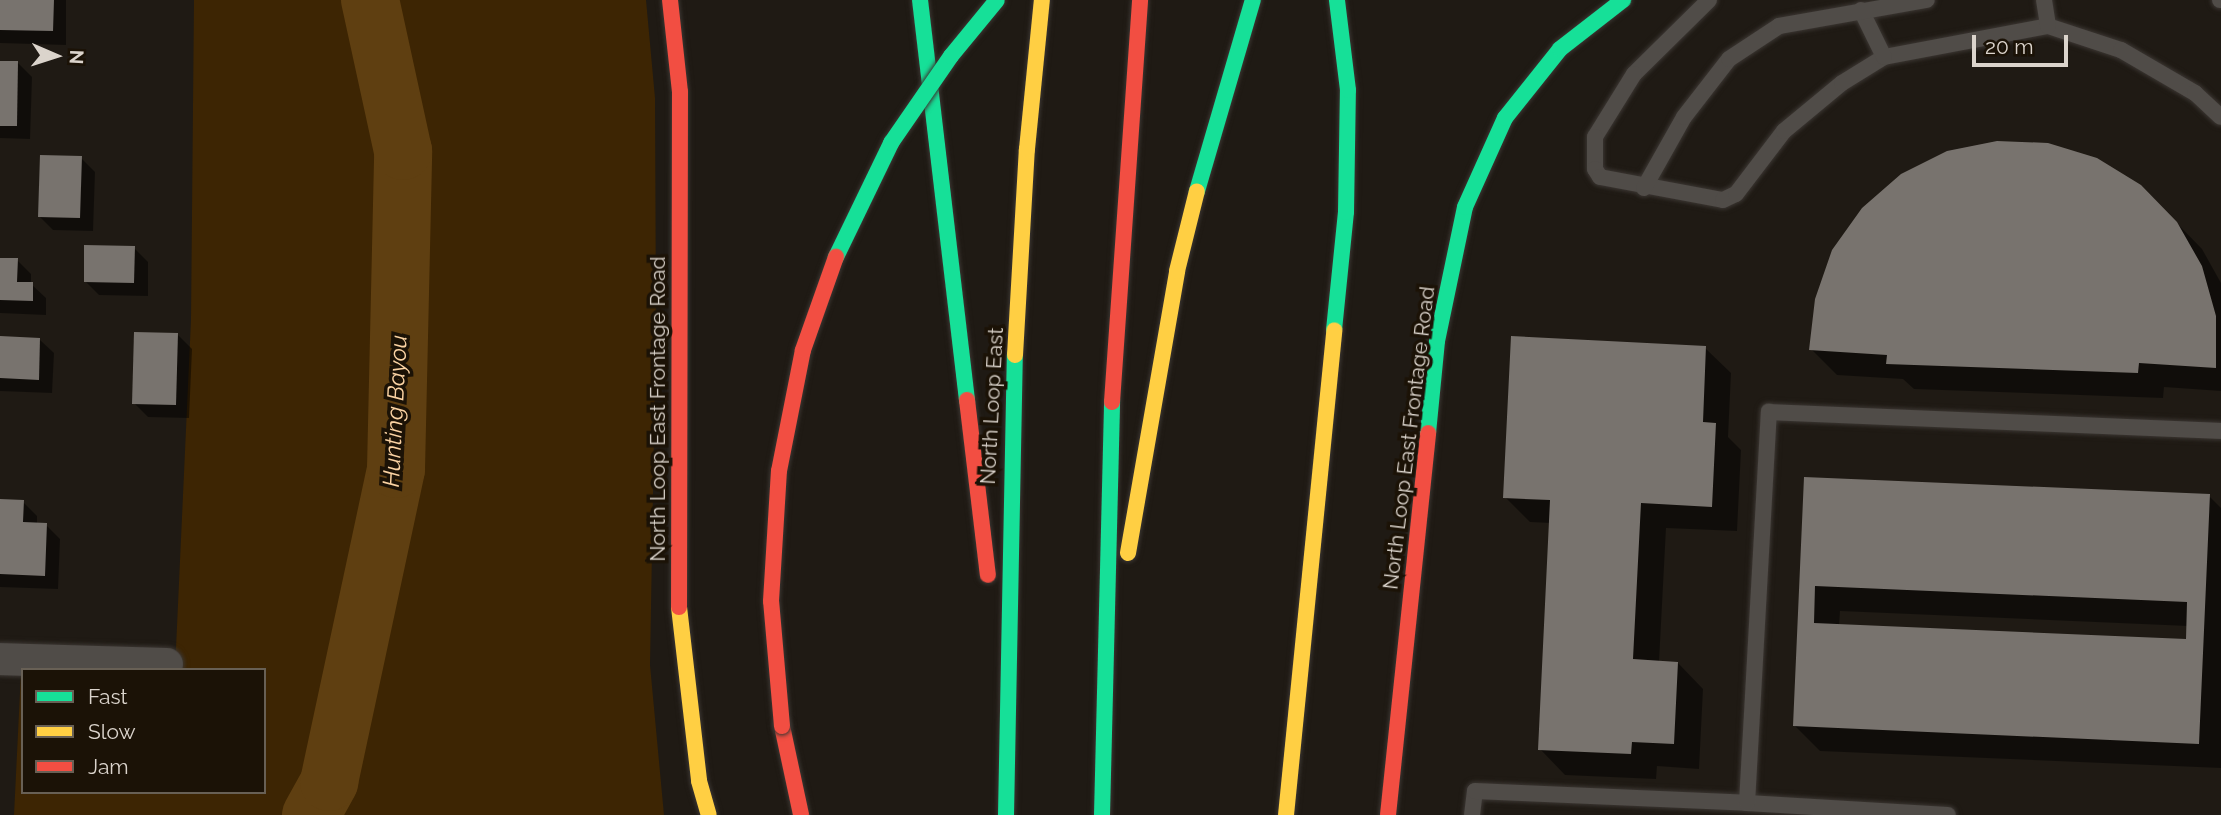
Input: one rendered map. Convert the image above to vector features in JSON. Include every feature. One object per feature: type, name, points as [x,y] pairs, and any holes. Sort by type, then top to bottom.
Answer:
[{"type":"main road","name":"North Loop East Frontage Road","points":[[670,0],[680,92],[678,601],[699,781],[709,815]]},
{"type":"main road","points":[[920,0],[990,592]]},
{"type":"main road","points":[[801,815],[782,726],[771,601],[779,471],[803,350],[838,252],[891,143],[951,55],[997,0]]},
{"type":"main road","name":"North Loop East","points":[[1006,815],[1004,715],[1010,435],[1027,149],[1042,0]]},
{"type":"main road","points":[[1102,815],[1101,767],[1117,273],[1140,0]]},
{"type":"main road","points":[[1101,767],[1124,580],[1164,337],[1206,150],[1253,0]]},
{"type":"main road","points":[[1286,815],[1346,212],[1348,90],[1337,0]]},
{"type":"main road","name":"North Loop East Frontage Road","points":[[1388,815],[1437,341],[1465,207],[1505,118],[1532,79],[1560,49],[1623,0]]},
{"type":"main road","points":[[993,619],[1004,715]]},
{"type":"street","points":[[0,659],[167,664]]},
{"type":"lane","points":[[1709,0],[1634,74],[1595,136],[1595,169],[1600,177],[1644,188],[1723,200],[1736,194],[1784,131],[1842,83],[1884,57],[2048,26],[2122,50],[2195,93],[2221,117]]},
{"type":"lane","points":[[1644,188],[1684,117],[1729,59],[1779,26],[1927,0]]},
{"type":"lane","points":[[2043,0],[2048,26]]},
{"type":"lane","points":[[1861,10],[1884,57]]},
{"type":"lane","points":[[1746,803],[1769,412],[2221,431]]},
{"type":"lane","points":[[1472,815],[1475,791],[1948,815]]},
{"type":"shaded area","points":[[194,0],[646,0],[655,98],[656,319],[650,665],[664,815],[14,815],[21,672],[21,794],[266,794],[266,668],[175,668],[191,320]]},
{"type":"building","points":[[0,0],[54,0],[53,31],[0,30]]},
{"type":"building","points":[[0,61],[18,61],[17,126],[0,126]]},
{"type":"building","points":[[1997,141],[2048,143],[2097,158],[2141,185],[2177,222],[2202,266],[2216,316],[2216,368],[2139,363],[2138,373],[1886,364],[1887,355],[1809,350],[1815,299],[1832,250],[1862,208],[1901,174],[1947,151]]},
{"type":"building","points":[[40,155],[82,156],[80,218],[38,217]]},
{"type":"building","points":[[84,245],[135,246],[134,283],[84,282]]},
{"type":"building","points":[[0,258],[18,258],[17,282],[33,282],[33,301],[0,300]]},
{"type":"building","points":[[134,332],[178,333],[176,405],[132,404]]},
{"type":"building","points":[[0,336],[40,338],[39,380],[0,378]]},
{"type":"building","points":[[1511,336],[1706,346],[1703,422],[1716,423],[1712,507],[1641,503],[1633,659],[1678,662],[1674,744],[1632,742],[1631,754],[1538,750],[1550,500],[1503,498]]},
{"type":"building","points":[[1804,477],[2210,494],[2199,744],[1793,726]],"holes":[[[1815,586],[2187,602],[2186,639],[1814,623]]]},
{"type":"building","points":[[0,499],[24,500],[23,522],[47,523],[45,576],[0,574]]},
{"type":"waterway","name":"Hunting Bayou","points":[[311,815],[329,782],[396,469],[403,151],[370,0]]},
{"type":"traffic: fast","points":[[920,0],[967,400]]},
{"type":"traffic: fast","points":[[836,257],[891,143],[951,56],[997,0]]},
{"type":"traffic: fast","points":[[1197,191],[1253,0]]},
{"type":"traffic: fast","points":[[1334,330],[1346,212],[1348,90],[1337,0]]},
{"type":"traffic: fast","points":[[1428,433],[1437,341],[1465,207],[1505,118],[1560,49],[1623,0]]},
{"type":"traffic: fast","points":[[1006,815],[1015,355]]},
{"type":"traffic: fast","points":[[1102,815],[1112,402]]},
{"type":"traffic: slow","points":[[1015,355],[1027,149],[1042,0]]},
{"type":"traffic: slow","points":[[1128,553],[1177,271],[1197,191]]},
{"type":"traffic: slow","points":[[1286,815],[1334,330]]},
{"type":"traffic: slow","points":[[679,607],[699,781],[709,815]]},
{"type":"traffic: jam","points":[[670,0],[680,92],[679,607]]},
{"type":"traffic: jam","points":[[1112,402],[1140,0]]},
{"type":"traffic: jam","points":[[782,726],[771,601],[779,471],[803,350],[836,257]]},
{"type":"traffic: jam","points":[[967,400],[988,575]]},
{"type":"traffic: jam","points":[[1388,815],[1428,433]]},
{"type":"traffic: jam","points":[[782,726],[801,815]]}]
